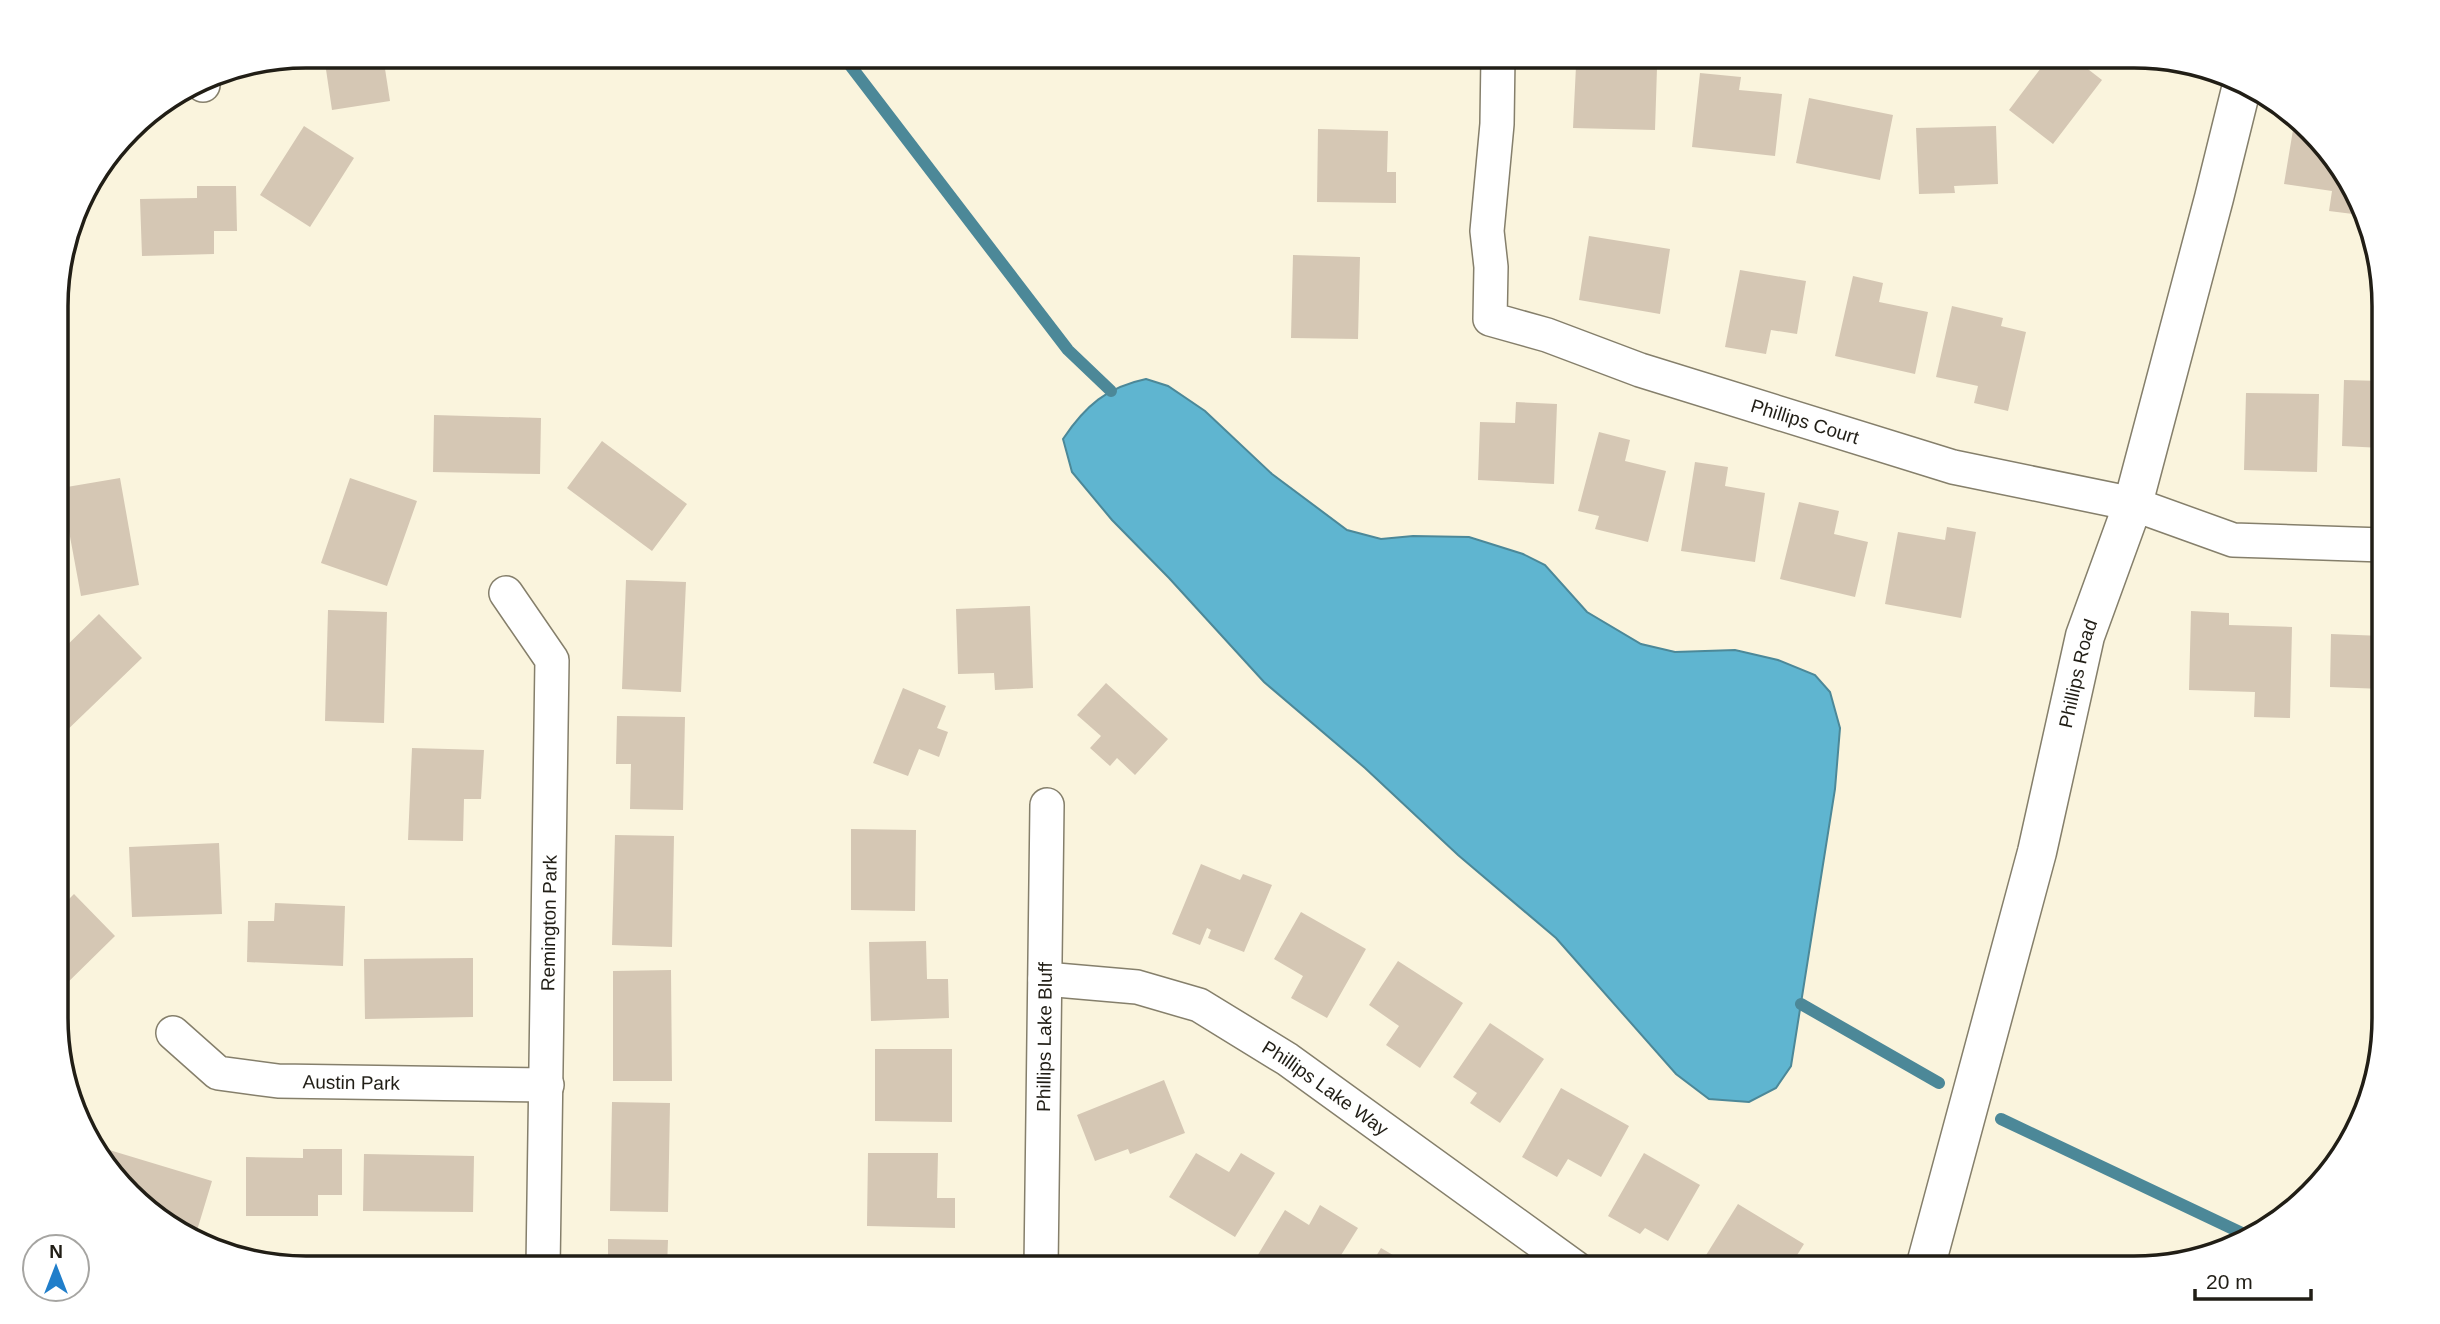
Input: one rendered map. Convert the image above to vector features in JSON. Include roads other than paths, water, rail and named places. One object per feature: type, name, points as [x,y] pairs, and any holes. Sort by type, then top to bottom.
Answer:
[{"type":"street","name":"Phillips Court","points":[[1498,68],[1497,124],[1487,231],[1492,267],[1490,319],[1547,335],[1640,370],[1953,467],[2133,504],[2233,540],[2372,545]]},
{"type":"street","name":"Phillips Road","points":[[1929,1255],[2037,852],[2085,636],[2133,504],[2240,93]]},
{"type":"street","name":"Remington Park","points":[[506,593],[552,660],[543,1256]]},
{"type":"street","name":"Phillips Lake Bluff","points":[[1041,1256],[1047,804]]},
{"type":"street","name":"Phillips Lake Way","points":[[1045,979],[1137,987],[1199,1005],[1287,1059],[1558,1255]]},
{"type":"street","name":"Austin Park","points":[[173,1033],[218,1073],[278,1080],[547,1085]]},
{"type":"water","points":[[1146,379],[1168,386],[1205,411],[1272,474],[1347,530],[1381,539],[1413,536],[1469,537],[1523,554],[1545,565],[1587,612],[1641,644],[1675,652],[1735,650],[1778,660],[1815,675],[1830,692],[1840,728],[1835,789],[1791,1066],[1776,1088],[1749,1102],[1709,1099],[1676,1074],[1556,938],[1458,855],[1365,768],[1264,682],[1112,520],[1072,472],[1063,439],[1098,400],[1120,387]]},
{"type":"waterway","points":[[852,68],[1068,350],[1111,391]]},
{"type":"waterway","points":[[1801,1004],[1939,1083]]},
{"type":"waterway","points":[[2001,1119],[2238,1231]]}]
